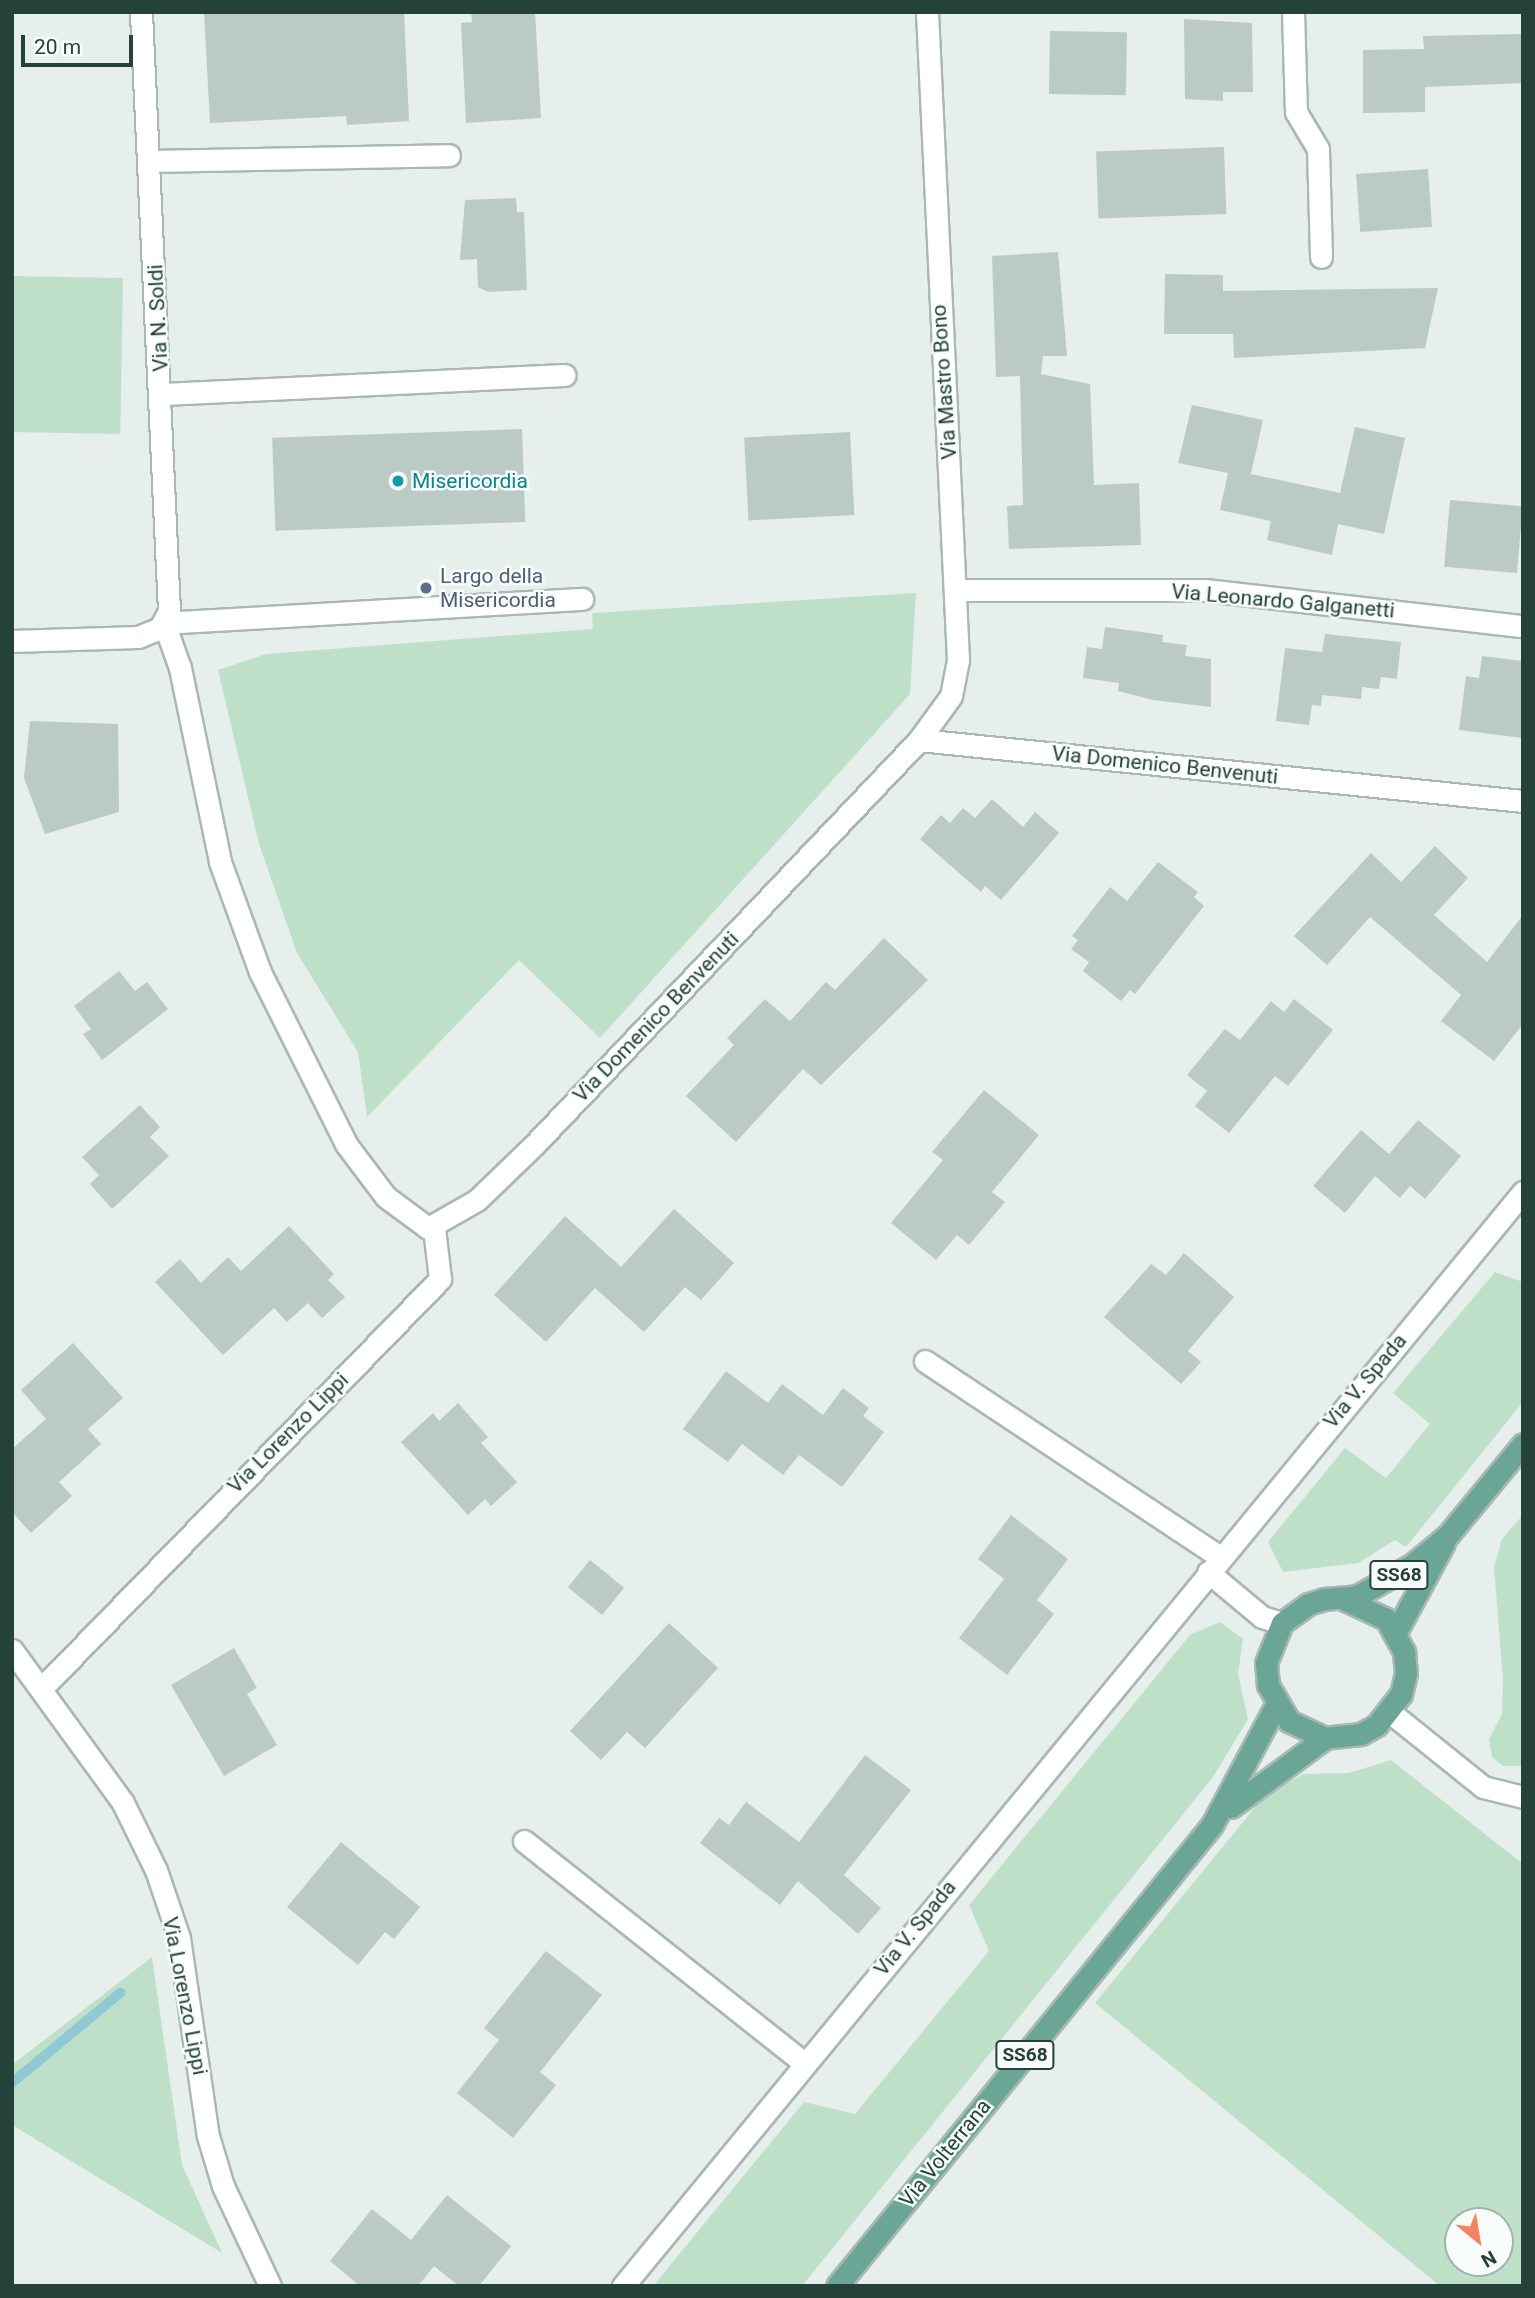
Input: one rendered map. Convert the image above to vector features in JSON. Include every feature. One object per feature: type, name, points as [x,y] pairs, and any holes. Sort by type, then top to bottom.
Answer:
[{"type":"main road","name":"SS68","points":[[1340,1598],[1372,1608],[1396,1632],[1448,1535],[1523,1444]]},
{"type":"main road","name":"SS68","points":[[1282,1623],[1308,1604],[1340,1598],[1387,1582],[1448,1535]]},
{"type":"main road","points":[[1282,1623],[1266,1663],[1276,1705],[1289,1721],[1325,1738]]},
{"type":"main road","points":[[1391,1713],[1406,1673],[1396,1632]]},
{"type":"main road","name":"Via Volterrana","points":[[1212,1825],[1276,1705]]},
{"type":"main road","name":"Via Volterrana","points":[[837,2286],[1212,1825],[1259,1781],[1325,1738],[1361,1734],[1391,1713]]},
{"type":"street","name":"Via N. Soldi","points":[[141,12],[172,591],[164,623]]},
{"type":"street","name":"Via Mastro Bono","points":[[919,740],[955,687],[957,590],[927,12]]},
{"type":"street","points":[[1293,12],[1296,112],[1318,149],[1321,257]]},
{"type":"street","points":[[149,161],[449,155]]},
{"type":"street","points":[[163,394],[565,375]]},
{"type":"street","name":"Via Leonardo Galganetti","points":[[957,590],[1205,590],[1523,626]]},
{"type":"street","points":[[12,640],[128,638],[164,623],[275,622],[582,599]]},
{"type":"street","points":[[164,623],[180,668],[220,862],[267,988],[362,1168],[404,1215],[434,1228]]},
{"type":"street","name":"Via Domenico Benvenuti","points":[[434,1228],[477,1200],[534,1144],[919,740],[1523,801]]},
{"type":"street","name":"Via V. Spada","points":[[623,2286],[1214,1564],[1523,1192]]},
{"type":"street","name":"Via Lorenzo Lippi","points":[[44,1686],[440,1279],[434,1228]]},
{"type":"street","points":[[925,1361],[1214,1564],[1262,1617],[1282,1623]]},
{"type":"street","name":"Via Lorenzo Lippi","points":[[12,1650],[44,1686],[123,1803],[156,1870],[179,1938],[208,2136],[223,2186],[270,2286]]},
{"type":"street","points":[[1391,1713],[1483,1787],[1523,1797]]},
{"type":"street","points":[[524,1841],[804,2063]]},
{"type":"green space","points":[[12,276],[123,278],[120,434],[12,432]]},
{"type":"green space","points":[[916,593],[910,694],[600,1038],[519,960],[367,1117],[358,1052],[297,953],[259,844],[218,670],[266,654],[593,629],[592,613]]},
{"type":"green space","points":[[1495,1272],[1523,1282],[1523,1402],[1406,1547],[1395,1540],[1358,1563],[1283,1572],[1268,1542],[1345,1448],[1386,1478],[1430,1424],[1393,1393]]},
{"type":"green space","points":[[1523,1515],[1523,1766],[1503,1766],[1492,1757],[1489,1739],[1502,1714],[1503,1680],[1494,1567],[1502,1539]]},
{"type":"green space","points":[[1220,1622],[1243,1639],[1238,1674],[1248,1719],[1213,1777],[802,2286],[653,2286],[804,2102],[855,2114],[989,1951],[969,1905],[1190,1635]]},
{"type":"green space","points":[[1391,1760],[1523,1864],[1523,2286],[1440,2286],[1095,2003],[1265,1795],[1303,1774],[1349,1773]]},
{"type":"green space","points":[[152,1957],[182,2165],[222,2253],[12,2125],[12,2065]]},
{"type":"building","points":[[204,12],[404,12],[409,121],[347,125],[346,116],[210,123]]},
{"type":"building","points":[[471,12],[535,12],[541,118],[466,123],[461,23],[472,22]]},
{"type":"building","points":[[1184,19],[1252,23],[1253,92],[1223,92],[1223,101],[1185,99]]},
{"type":"building","points":[[1050,31],[1127,32],[1126,95],[1049,94]]},
{"type":"building","points":[[1523,34],[1523,83],[1425,87],[1425,112],[1363,113],[1363,50],[1424,49],[1423,36]]},
{"type":"building","points":[[1224,147],[1226,214],[1098,218],[1096,151]]},
{"type":"building","points":[[1428,169],[1432,227],[1360,232],[1356,174]]},
{"type":"building","points":[[516,198],[517,212],[524,212],[527,290],[488,292],[478,287],[477,259],[460,260],[465,200]]},
{"type":"building","points":[[1058,252],[1067,356],[1043,356],[1041,374],[1090,384],[1094,485],[1139,483],[1141,545],[1009,549],[1007,506],[1023,505],[1020,376],[996,377],[992,256]]},
{"type":"building","points":[[1165,274],[1223,275],[1223,291],[1438,288],[1425,348],[1234,358],[1233,334],[1164,334]]},
{"type":"building","points":[[1192,405],[1263,420],[1251,474],[1340,493],[1355,427],[1405,438],[1384,534],[1338,524],[1332,555],[1267,540],[1271,521],[1220,510],[1228,473],[1178,463]]},
{"type":"building","name":"Misericordia","points":[[522,429],[525,522],[275,531],[272,438]]},
{"type":"building","points":[[850,432],[854,515],[748,520],[744,438]]},
{"type":"building","points":[[1450,500],[1523,506],[1517,573],[1444,567]]},
{"type":"building","points":[[1105,627],[1163,635],[1162,642],[1187,645],[1185,656],[1211,659],[1211,707],[1153,700],[1118,691],[1119,683],[1083,678],[1087,647],[1102,649]]},
{"type":"building","points":[[1325,634],[1401,642],[1397,679],[1381,677],[1379,689],[1362,687],[1361,699],[1322,695],[1321,706],[1312,705],[1309,725],[1276,721],[1285,648],[1322,652]]},
{"type":"building","points":[[1482,656],[1523,661],[1523,738],[1459,730],[1466,676],[1479,678]]},
{"type":"building","points":[[30,721],[118,724],[119,812],[45,834],[24,778]]},
{"type":"building","points":[[992,799],[1023,827],[1035,812],[1059,833],[1001,900],[985,886],[981,892],[920,839],[941,815],[950,823],[963,808],[975,818]]},
{"type":"building","points":[[1435,846],[1468,878],[1434,915],[1487,962],[1523,915],[1523,1024],[1494,1061],[1441,1021],[1461,995],[1370,917],[1327,965],[1294,936],[1371,853],[1401,882]]},
{"type":"building","points":[[1158,862],[1198,892],[1194,897],[1204,906],[1135,994],[1130,990],[1121,1001],[1083,971],[1089,962],[1071,949],[1078,940],[1072,936],[1110,887],[1127,901]]},
{"type":"building","points":[[884,938],[928,980],[821,1085],[803,1069],[736,1142],[686,1096],[734,1045],[727,1038],[765,999],[790,1021],[826,982],[835,990]]},
{"type":"building","points":[[119,971],[135,991],[147,982],[168,1009],[102,1060],[83,1034],[91,1029],[74,1006]]},
{"type":"building","points":[[1294,999],[1333,1030],[1288,1086],[1275,1076],[1229,1133],[1195,1106],[1207,1091],[1187,1075],[1225,1029],[1240,1040],[1271,1001],[1284,1012]]},
{"type":"building","points":[[984,1090],[1039,1135],[992,1192],[1005,1202],[969,1245],[957,1235],[936,1260],[891,1223],[943,1160],[932,1152]]},
{"type":"building","points":[[140,1105],[160,1127],[150,1137],[169,1156],[112,1209],[90,1184],[99,1175],[82,1157]]},
{"type":"building","points":[[1418,1120],[1461,1156],[1425,1199],[1410,1186],[1400,1198],[1375,1176],[1345,1213],[1313,1186],[1361,1130],[1389,1154]]},
{"type":"building","points":[[674,1209],[734,1263],[701,1300],[685,1287],[644,1332],[595,1288],[546,1342],[494,1295],[565,1216],[621,1267]]},
{"type":"building","points":[[289,1226],[334,1274],[328,1280],[345,1297],[322,1318],[308,1303],[287,1322],[274,1308],[223,1355],[155,1282],[180,1259],[201,1283],[228,1257],[241,1271]]},
{"type":"building","points":[[1184,1253],[1234,1297],[1188,1351],[1201,1362],[1181,1384],[1104,1317],[1151,1264],[1166,1275]]},
{"type":"building","points":[[73,1343],[123,1398],[88,1429],[101,1444],[59,1482],[72,1496],[31,1533],[12,1512],[12,1449],[46,1419],[21,1390]]},
{"type":"building","points":[[726,1371],[768,1403],[782,1384],[823,1415],[843,1388],[869,1408],[863,1416],[884,1432],[842,1487],[799,1455],[783,1475],[742,1444],[728,1462],[683,1429]]},
{"type":"building","points":[[458,1403],[488,1437],[481,1443],[517,1482],[491,1506],[485,1499],[468,1515],[401,1442],[433,1413],[439,1421]]},
{"type":"building","points":[[1011,1515],[1068,1559],[1037,1600],[1054,1614],[1007,1675],[959,1638],[1004,1579],[978,1559]]},
{"type":"building","points":[[590,1560],[624,1588],[602,1615],[568,1587]]},
{"type":"building","points":[[669,1623],[718,1668],[645,1748],[627,1732],[601,1760],[570,1731]]},
{"type":"building","points":[[234,1648],[257,1688],[247,1694],[277,1745],[224,1776],[171,1685]]},
{"type":"building","points":[[865,1755],[911,1790],[844,1875],[881,1908],[858,1934],[798,1881],[780,1905],[700,1843],[719,1818],[729,1825],[746,1802],[799,1842]]},
{"type":"building","points":[[341,1842],[420,1907],[394,1939],[385,1932],[358,1965],[287,1907]]},
{"type":"building","points":[[546,1951],[602,1995],[540,2072],[556,2085],[513,2138],[457,2093],[499,2040],[484,2028]]},
{"type":"building","points":[[447,2195],[511,2246],[479,2286],[459,2286],[434,2266],[418,2286],[360,2286],[330,2261],[372,2209],[411,2240]]},
{"type":"waterway","points":[[12,2083],[120,1993]]},
{"type":"place","name":"Misericordia","points":[[398,481]]},
{"type":"place","name":"Largo della Misericordia","points":[[426,588]]}]
